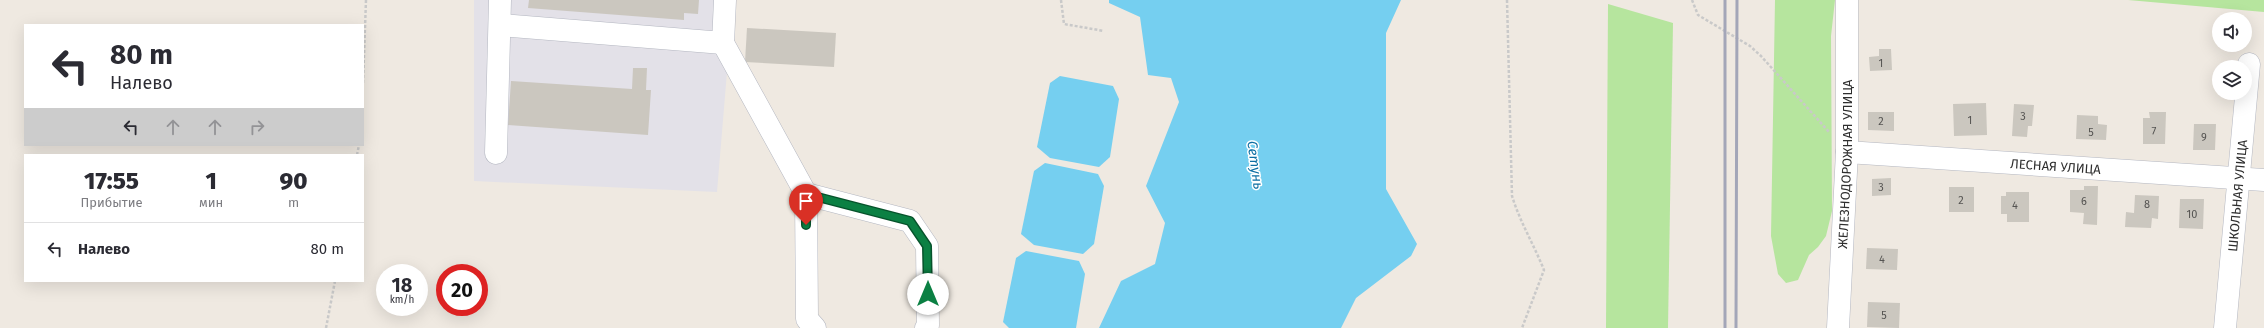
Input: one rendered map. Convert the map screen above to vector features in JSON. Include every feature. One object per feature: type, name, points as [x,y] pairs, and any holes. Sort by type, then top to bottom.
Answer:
[{"type":"street","points":[[496,154],[500,0]]},
{"type":"street","points":[[725,0],[723,43],[806,194],[807,319],[816,328]]},
{"type":"street","name":"ЖЕЛЕЗНОДОРОЖНАЯ УЛИЦА","points":[[1838,328],[1847,152],[1847,0]]},
{"type":"street","points":[[500,25],[723,43]]},
{"type":"street","name":"ШКОЛЬНАЯ УЛИЦА","points":[[2225,328],[2246,100]]},
{"type":"street","name":"ЛЕСНАЯ УЛИЦА","points":[[1847,152],[2264,180]]},
{"type":"street","points":[[806,194],[910,221],[927,246],[928,326],[926,328]]},
{"type":"path","points":[[364,55],[366,0]]},
{"type":"path","points":[[1061,0],[1064,24],[1104,31]]},
{"type":"path","points":[[1507,0],[1512,196],[1520,220],[1534,242],[1544,270],[1522,328]]},
{"type":"path","points":[[1692,0],[1698,15],[1750,46],[1761,56],[1847,152]]},
{"type":"path","points":[[326,328],[335,282]]},
{"type":"shaded area","points":[[474,0],[733,0],[717,192],[474,181]]},
{"type":"green space","points":[[1775,0],[1835,0],[1831,36],[1832,211],[1826,236],[1818,247],[1809,255],[1798,280],[1786,283],[1778,274],[1771,236]]},
{"type":"green space","points":[[2128,0],[2264,0],[2264,12]]},
{"type":"green space","points":[[1608,4],[1673,23],[1668,328],[1606,328]]},
{"type":"water","name":"Сетунь","points":[[1109,0],[1401,0],[1386,33],[1386,189],[1417,244],[1411,256],[1356,298],[1341,328],[1099,328],[1121,281],[1155,264],[1165,223],[1146,186],[1179,102],[1171,78],[1148,75],[1140,17],[1109,3]]},
{"type":"water","points":[[1060,76],[1113,86],[1119,99],[1110,157],[1099,167],[1050,158],[1037,147],[1050,83]]},
{"type":"water","points":[[1045,163],[1098,174],[1104,186],[1094,244],[1083,254],[1034,245],[1021,234],[1034,171]]},
{"type":"water","points":[[1026,251],[1079,261],[1085,274],[1076,328],[1009,328],[1003,322],[1016,258]]},
{"type":"building","points":[[529,0],[699,0],[698,14],[684,13],[684,20],[528,8]]},
{"type":"building","points":[[747,28],[836,33],[834,67],[745,62]]},
{"type":"building","points":[[1879,49],[1891,49],[1892,70],[1870,71],[1869,57],[1879,56]]},
{"type":"building","points":[[633,68],[647,68],[646,90],[651,90],[648,135],[508,125],[511,81],[632,89]]},
{"type":"building","points":[[1986,103],[1987,135],[1954,136],[1953,104]]},
{"type":"building","points":[[2014,104],[2034,105],[2032,126],[2028,126],[2027,137],[2012,136]]},
{"type":"building","points":[[1868,112],[1894,112],[1894,131],[1868,130]]},
{"type":"building","points":[[2149,112],[2166,112],[2165,144],[2143,144],[2143,118],[2150,118]]},
{"type":"building","points":[[2077,115],[2098,116],[2098,124],[2107,125],[2106,140],[2076,139]]},
{"type":"building","points":[[2194,124],[2216,124],[2215,150],[2193,150]]},
{"type":"building","points":[[1891,178],[1891,195],[1872,196],[1872,179]]},
{"type":"building","points":[[2084,186],[2098,186],[2097,225],[2083,224],[2084,213],[2070,212],[2070,190],[2084,190]]},
{"type":"building","points":[[1949,187],[1974,187],[1974,212],[1949,212]]},
{"type":"building","points":[[2006,192],[2029,192],[2029,222],[2007,222],[2007,214],[2001,214],[2001,196],[2006,196]]},
{"type":"building","points":[[2135,195],[2159,196],[2158,219],[2152,218],[2151,228],[2125,227],[2126,212],[2134,213]]},
{"type":"building","points":[[2180,199],[2204,199],[2203,229],[2179,228]]},
{"type":"building","points":[[1867,248],[1898,249],[1897,270],[1866,269]]},
{"type":"building","points":[[1868,302],[1900,303],[1899,328],[1867,327]]},
{"type":"railway","points":[[1725,0],[1725,328]]},
{"type":"railway","points":[[1736,328],[1737,0]]},
{"type":"route","points":[[806,225],[806,194],[910,221],[927,246],[928,294]]}]
